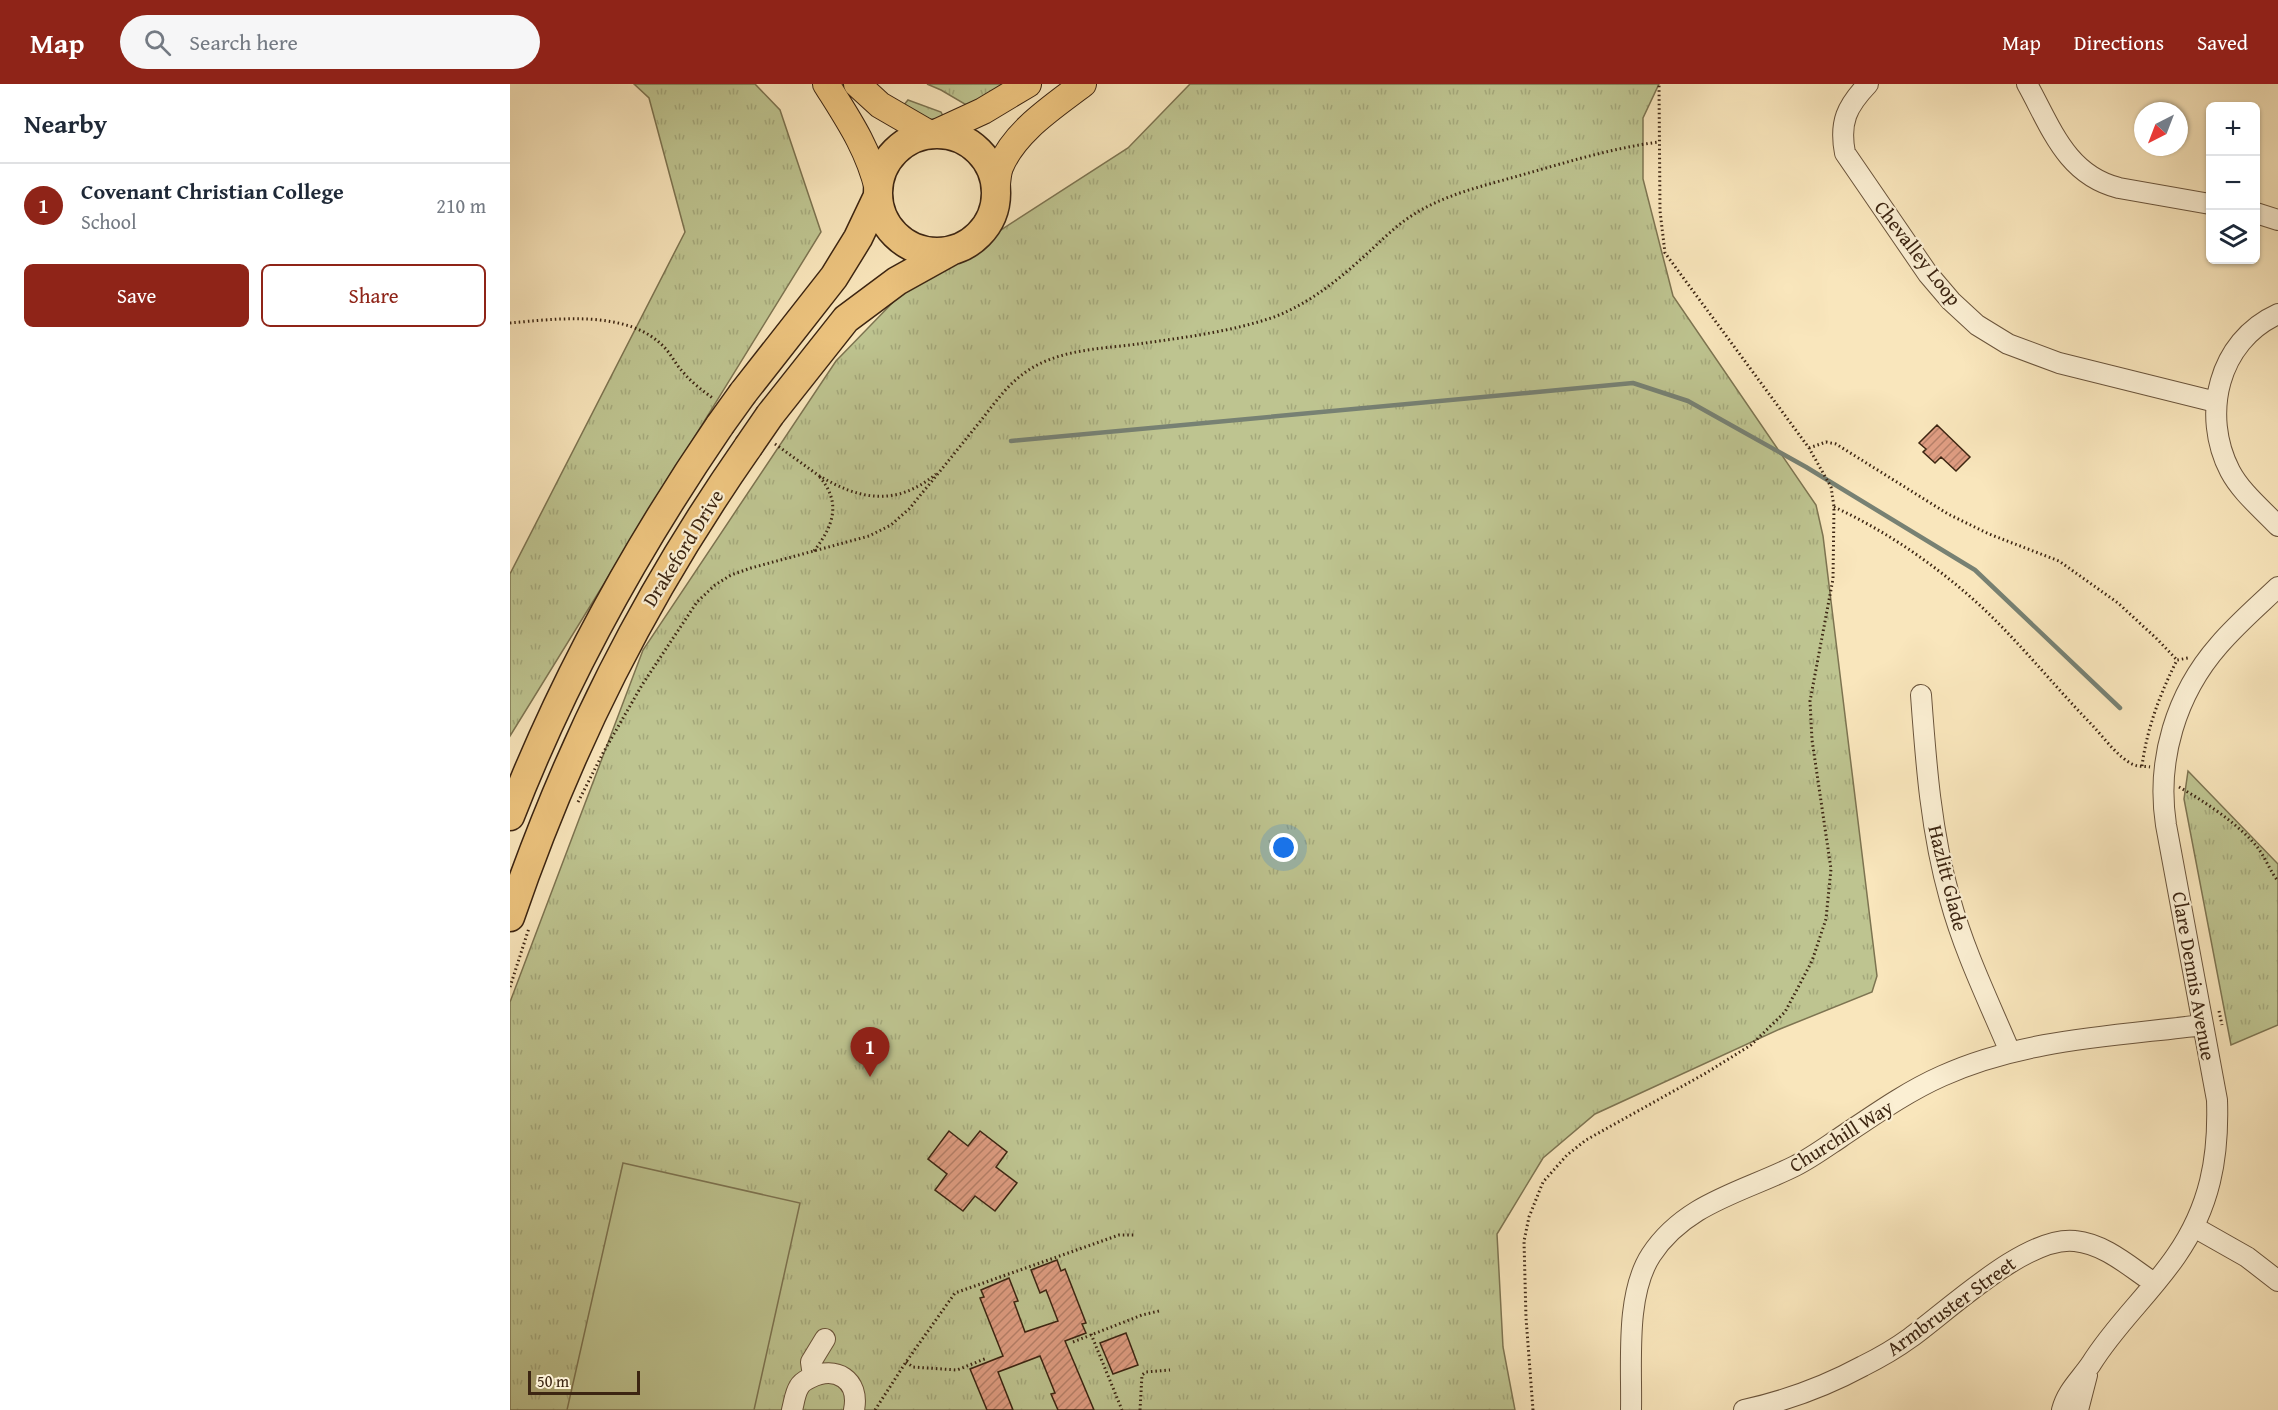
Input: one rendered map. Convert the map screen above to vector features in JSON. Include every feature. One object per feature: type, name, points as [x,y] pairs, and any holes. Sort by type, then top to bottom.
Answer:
[{"type":"highway","points":[[932,134],[953,136],[971,144],[985,158],[994,176],[996,195],[993,214],[984,230],[970,243],[953,250],[935,252],[918,249],[903,241],[890,229],[881,213],[878,193],[883,170],[894,152],[910,140],[932,134]]},
{"type":"highway","name":"Drakeford Drive","points":[[510,816],[552,714],[619,585],[728,408],[834,277],[858,238],[878,193]]},
{"type":"highway","name":"Drakeford Drive","points":[[520,921],[546,816],[588,720],[666,572],[846,319],[897,281],[953,250]]},
{"type":"main road","points":[[826,84],[872,163],[878,193]]},
{"type":"main road","points":[[857,84],[880,105],[932,134],[983,111],[1029,84]]},
{"type":"main road","points":[[996,195],[999,169],[1010,149],[1026,130],[1083,84]]},
{"type":"street","name":"Chevalley Loop","points":[[1868,84],[1847,111],[1842,137],[1845,153],[1928,274],[1951,301],[1977,325],[2024,352],[2059,363],[2216,402]]},
{"type":"street","points":[[2027,84],[2063,149],[2086,175],[2119,188],[2206,203]]},
{"type":"street","points":[[2260,214],[2278,220]]},
{"type":"street","points":[[2278,314],[2252,331],[2230,358],[2217,391],[2216,402],[2221,452],[2231,473],[2245,492],[2278,526]]},
{"type":"street","name":"Clare Dennis Avenue","points":[[2062,1410],[2066,1396],[2111,1335],[2176,1256],[2202,1209],[2213,1173],[2218,1136],[2217,1100],[2162,803],[2163,783],[2170,737],[2190,685],[2220,644],[2278,587]]},
{"type":"street","name":"Hazlitt Glade","points":[[1921,695],[1928,782],[1936,843],[1950,901],[2010,1052]]},
{"type":"street","name":"Churchill Way","points":[[1631,1410],[1633,1317],[1636,1292],[1651,1255],[1668,1233],[1700,1208],[1804,1162],[1881,1110],[1922,1085],[1944,1075],[2010,1052],[2060,1043],[2203,1025]]},
{"type":"street","points":[[2193,1227],[2247,1257],[2278,1281]]},
{"type":"street","name":"Armbruster Street","points":[[1744,1410],[1816,1388],[1863,1366],[1908,1340],[2019,1256],[2040,1246],[2073,1240],[2094,1244],[2154,1283]]},
{"type":"street","points":[[813,1376],[811,1362],[817,1348],[825,1339]]},
{"type":"street","name":"Clare Dennis Avenue","points":[[2078,1410],[2089,1366]]},
{"type":"street","points":[[792,1410],[798,1388],[803,1382],[821,1373],[843,1376],[852,1386],[855,1398],[854,1410]]},
{"type":"path","points":[[1533,1410],[1526,1318],[1524,1241],[1528,1217],[1543,1182],[1567,1155],[1586,1140],[1706,1073],[1751,1045],[1785,1012],[1812,962],[1826,919],[1831,868],[1812,740],[1810,701],[1833,579],[1834,507],[1831,487],[1809,448],[1665,253],[1660,211],[1659,84]]},
{"type":"path","points":[[574,811],[603,753],[642,684],[698,602],[715,585],[731,575],[750,568],[869,536],[891,525],[909,509],[1004,392],[1023,374],[1037,365],[1074,352],[1230,328],[1274,316],[1299,306],[1322,292],[1399,224],[1437,202],[1556,165],[1641,144],[1659,142]]},
{"type":"path","points":[[511,322],[590,318],[631,327],[650,335],[664,346],[683,372],[728,408]]},
{"type":"path","points":[[762,434],[818,475],[853,493],[885,497],[914,490],[942,469]]},
{"type":"path","points":[[1809,448],[1826,442],[1836,444],[1948,514],[1989,534],[2059,561],[2118,603],[2177,660]]},
{"type":"path","points":[[813,552],[828,533],[833,513],[829,490],[818,475]]},
{"type":"path","points":[[1834,507],[1893,540],[1945,576],[1995,620],[2117,752],[2131,764],[2152,768],[2150,782],[2180,787],[2248,837],[2259,849],[2278,881]]},
{"type":"path","points":[[510,987],[520,921]]},
{"type":"path","points":[[875,1410],[906,1362],[956,1293],[1119,1235],[1136,1235]]},
{"type":"path","points":[[1073,1342],[1142,1315],[1159,1311]]},
{"type":"path","points":[[1091,1334],[1122,1410]]},
{"type":"path","points":[[906,1362],[913,1367],[957,1370],[987,1358]]},
{"type":"path","points":[[1140,1410],[1142,1375],[1146,1372],[1170,1370]]},
{"type":"green space","points":[[634,84],[755,84],[780,110],[821,232],[510,736],[510,574],[685,232],[649,98]]},
{"type":"green space","points":[[927,84],[1007,84],[968,106]]},
{"type":"green space","points":[[1190,84],[1659,84],[1643,118],[1643,179],[1673,296],[1816,505],[1823,536],[1877,976],[1872,992],[1780,1029],[1595,1114],[1543,1158],[1497,1234],[1503,1347],[1515,1410],[510,1410],[510,1002],[643,650],[836,361],[900,295],[1128,148]]},
{"type":"green space","points":[[908,100],[941,112],[944,118],[931,120],[903,106]]},
{"type":"green space","points":[[2188,771],[2278,864],[2278,1025],[2231,1045],[2184,799]]},
{"type":"green space","points":[[623,1163],[800,1203],[754,1410],[567,1410]]},
{"type":"building","points":[[1937,425],[1970,457],[1956,471],[1941,457],[1935,463],[1923,452],[1926,449],[1919,443]]},
{"type":"building","points":[[949,1131],[968,1146],[980,1131],[1007,1152],[996,1167],[1017,1183],[995,1211],[975,1196],[963,1211],[935,1190],[947,1174],[928,1159]]},
{"type":"building","points":[[1057,1260],[1061,1271],[1065,1269],[1086,1323],[1082,1324],[1086,1333],[1065,1341],[1094,1410],[1058,1410],[1051,1394],[1055,1393],[1040,1356],[998,1372],[1013,1410],[987,1410],[970,1369],[1003,1356],[980,1298],[984,1297],[981,1290],[1009,1278],[1018,1301],[1014,1302],[1025,1332],[1058,1321],[1046,1290],[1040,1293],[1031,1270]]},
{"type":"building","points":[[1126,1333],[1138,1365],[1113,1374],[1100,1343]]},
{"type":"waterway","points":[[1011,441],[1633,383],[1688,401],[1806,467],[1975,570],[2120,708]]},
{"type":"place","name":"Covenant Christian College","points":[[870,1077]]}]
